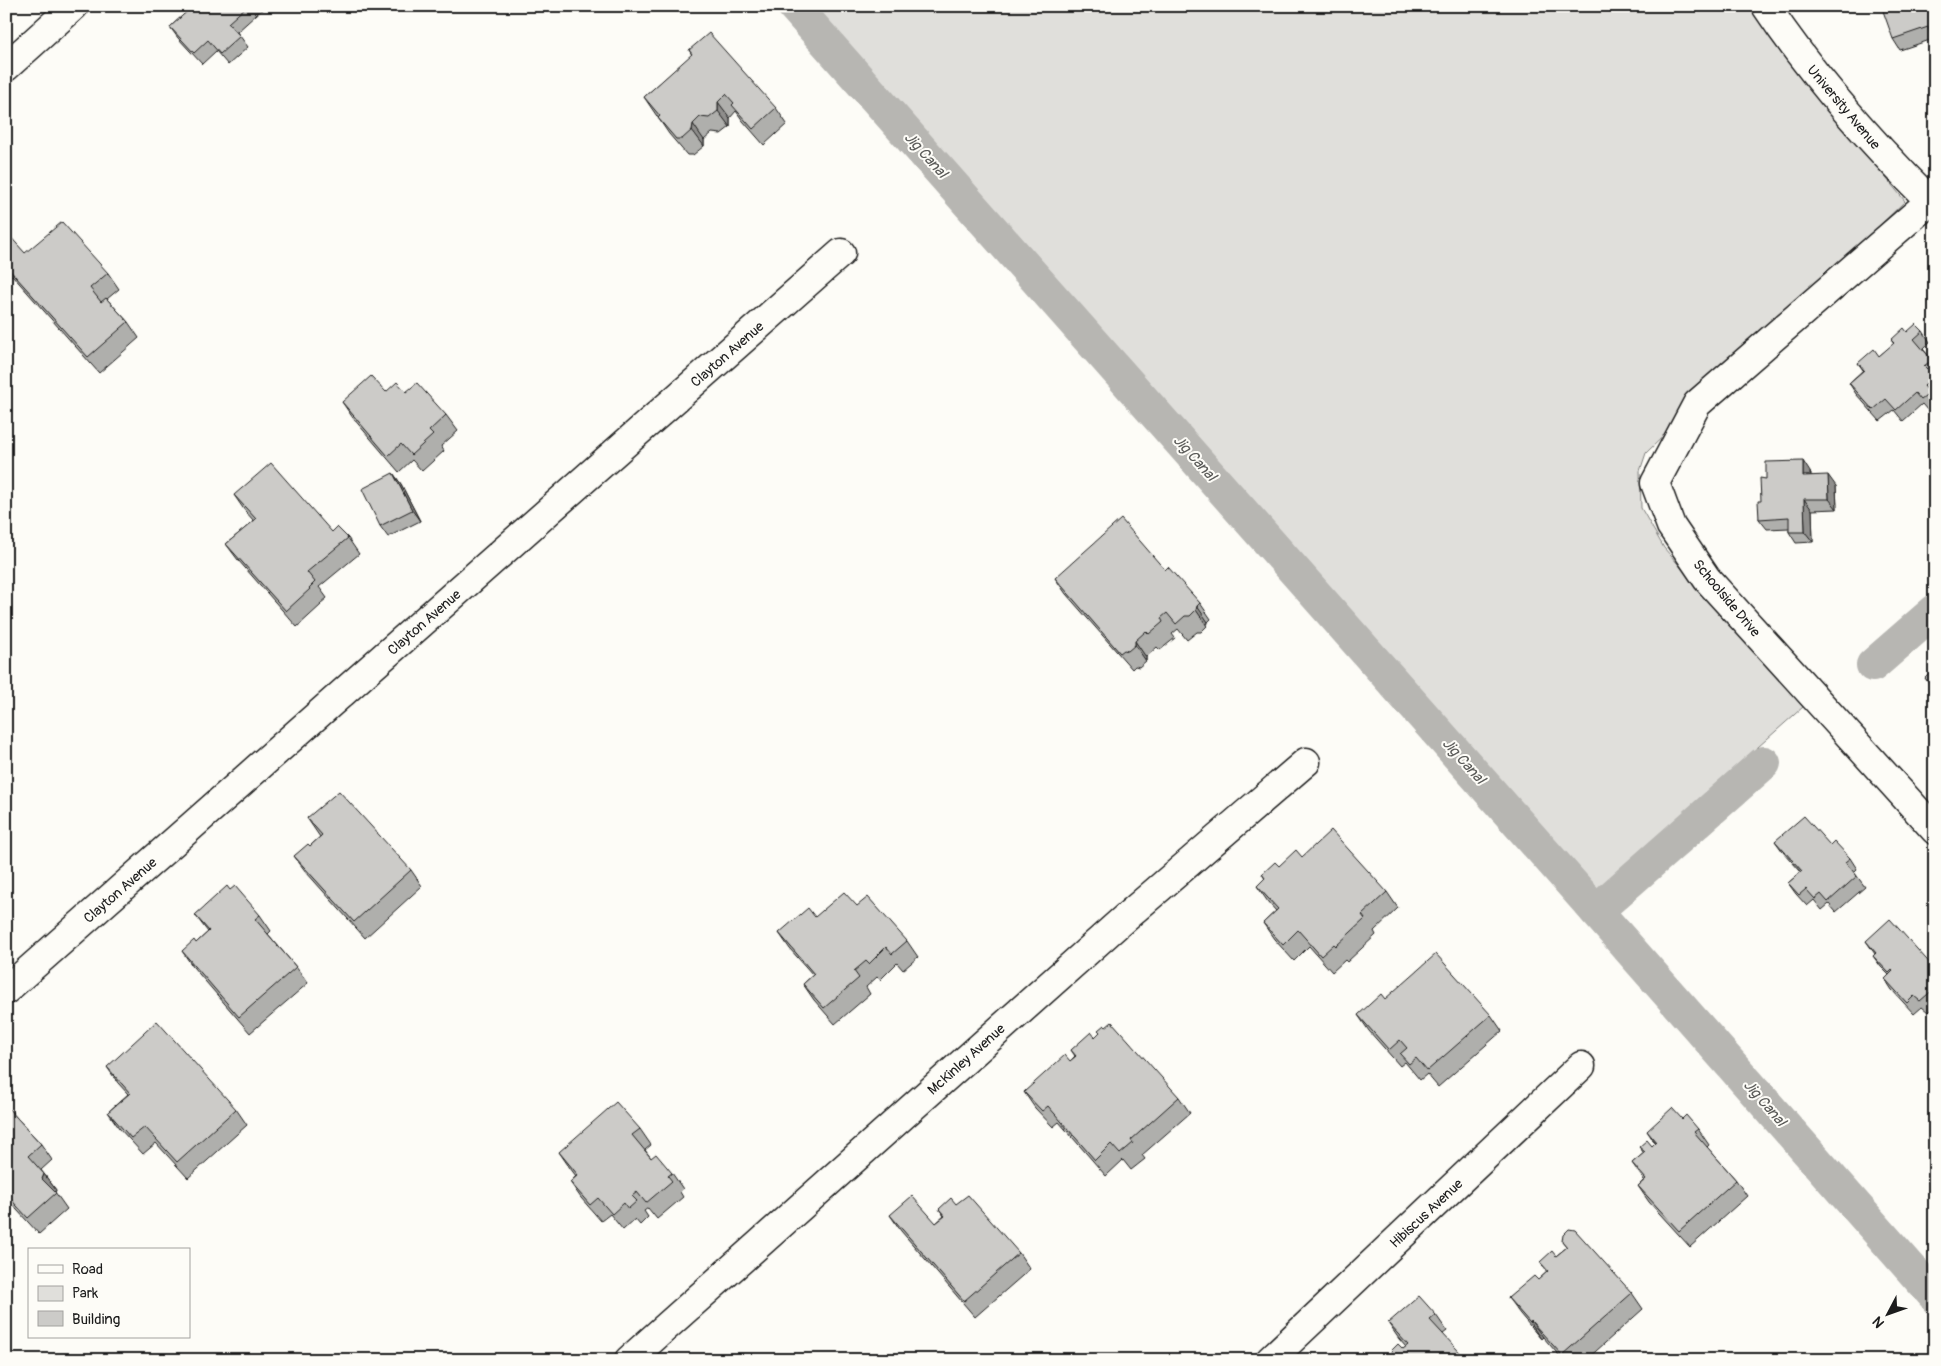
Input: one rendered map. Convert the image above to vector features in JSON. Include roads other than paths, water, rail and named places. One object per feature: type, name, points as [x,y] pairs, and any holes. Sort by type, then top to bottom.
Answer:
[{"type":"street","points":[[6,67],[74,6]]},
{"type":"street","name":"University Avenue","points":[[1766,6],[1788,40],[1844,109],[1885,156],[1932,199]]},
{"type":"street","name":"Schoolside Drive","points":[[1932,199],[1697,404],[1655,483],[1671,526],[1707,579],[1935,830]]},
{"type":"street","name":"Clayton Avenue","points":[[6,990],[842,253]]},
{"type":"street","name":"McKinley Avenue","points":[[628,1360],[1119,923],[1306,762]]},
{"type":"street","name":"Hibiscus Avenue","points":[[1270,1360],[1581,1066]]},
{"type":"waterway","name":"Jig Canal","points":[[794,6],[1596,911],[1764,763]]},
{"type":"waterway","name":"Jig Canal","points":[[1873,665],[1935,611]]},
{"type":"waterway","name":"Jig Canal","points":[[1596,911],[1935,1296]]}]
